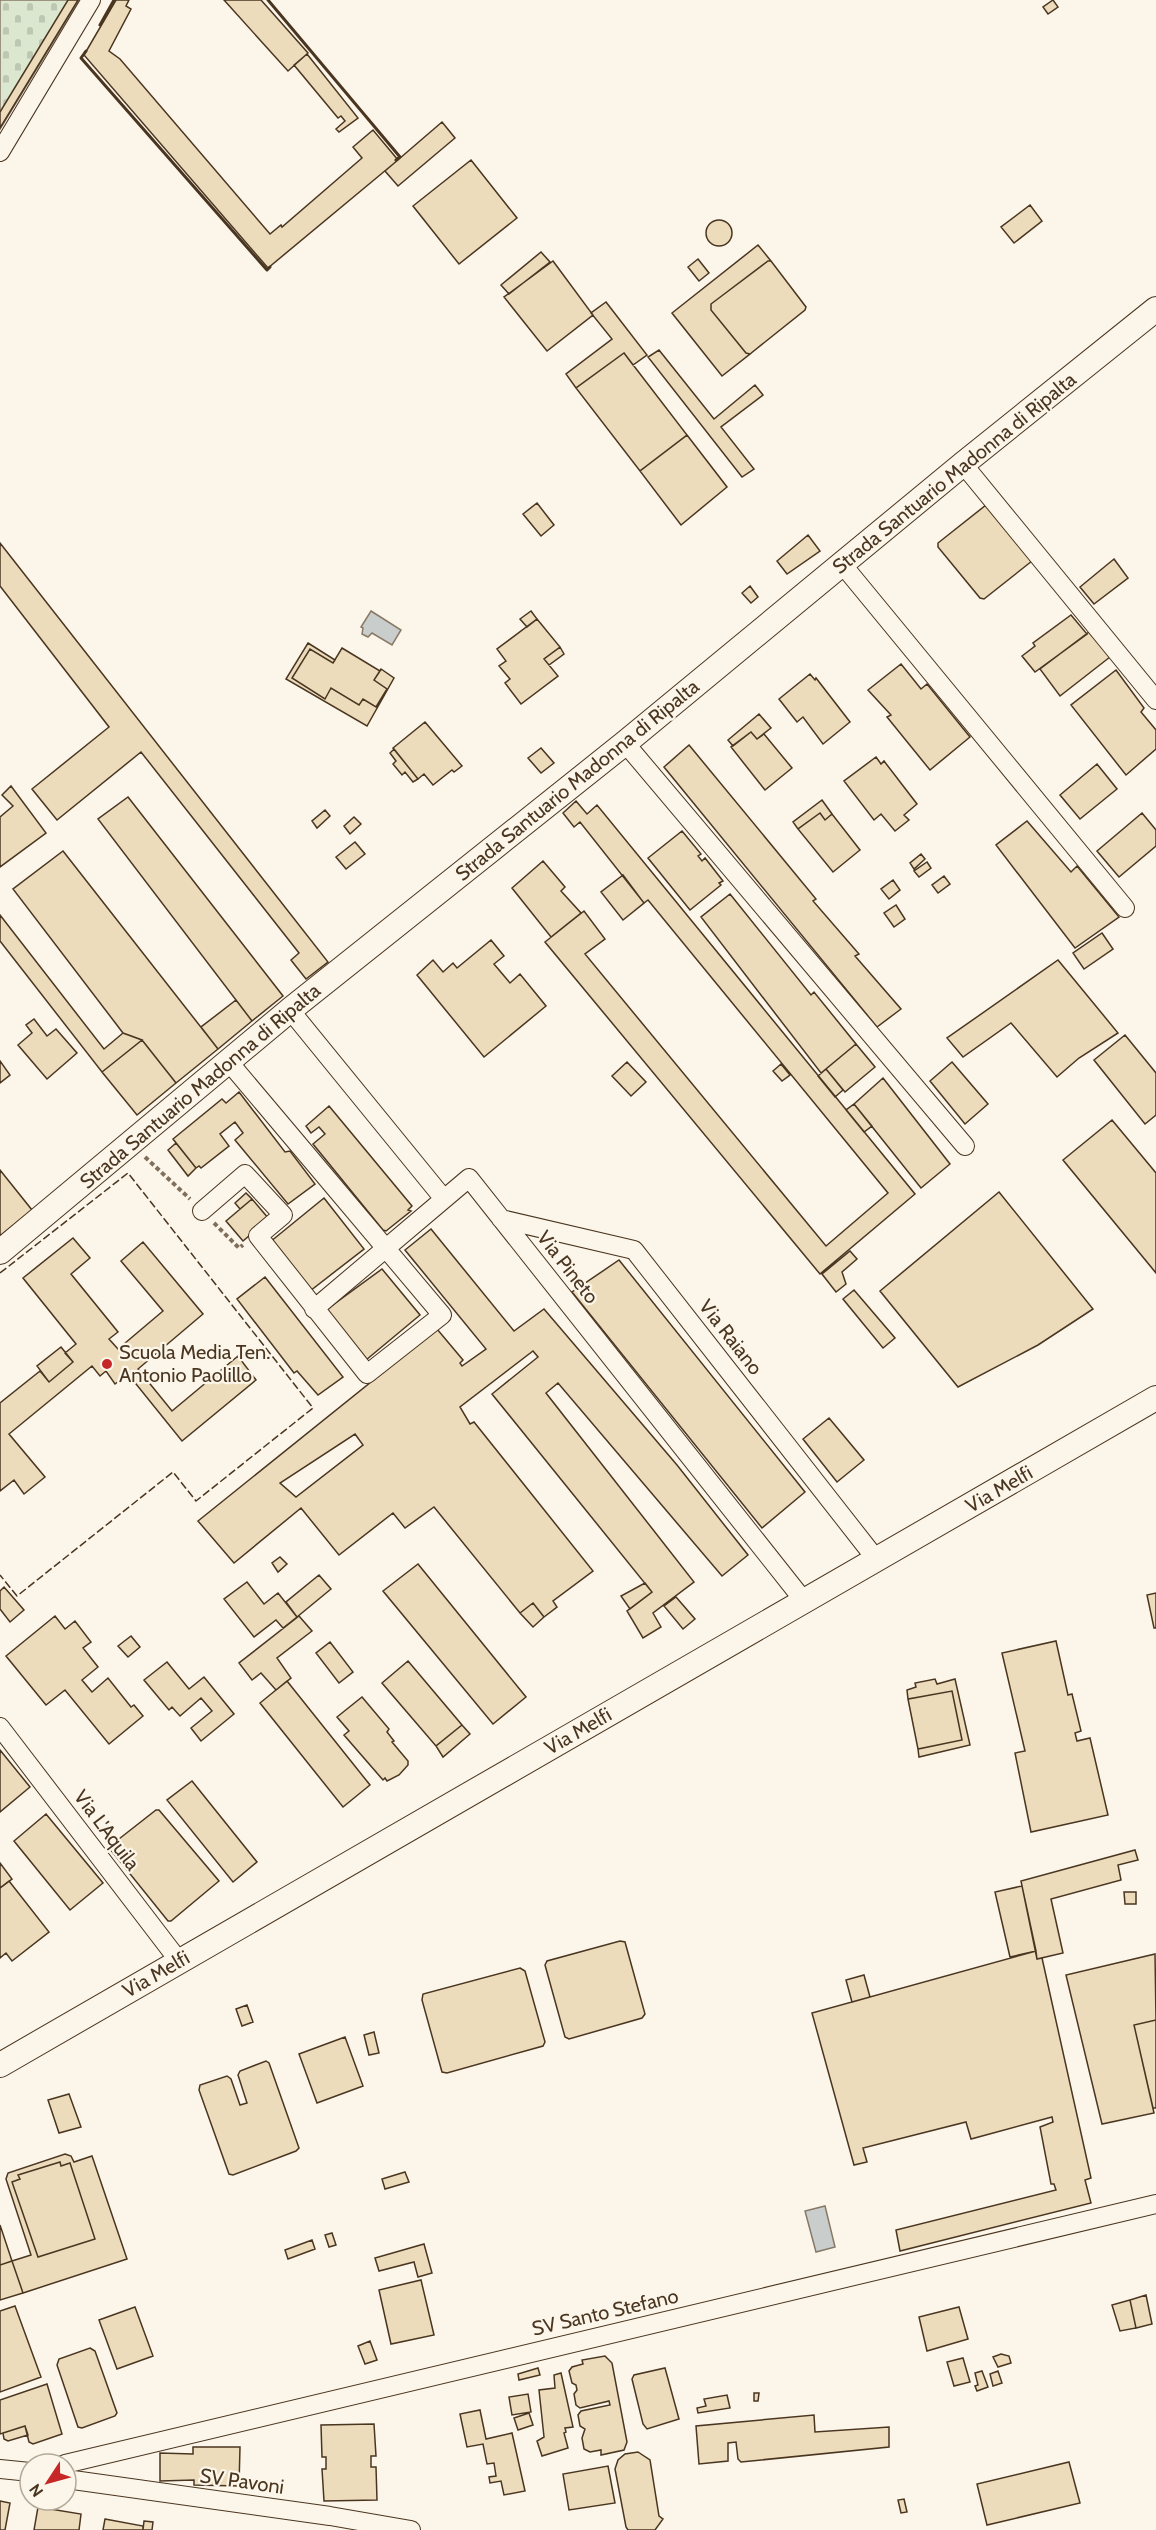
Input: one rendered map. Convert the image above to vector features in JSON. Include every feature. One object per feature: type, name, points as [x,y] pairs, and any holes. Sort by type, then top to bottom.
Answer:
[{"type":"street","points":[[0,152],[91,0]]},
{"type":"street","name":"Strada Santuario Madonna di Ripalta","points":[[0,1252],[290,1010],[626,743],[963,464],[1156,309]]},
{"type":"street","points":[[963,464],[1156,700]]},
{"type":"street","points":[[842,564],[1125,908]]},
{"type":"street","points":[[626,743],[965,1146]]},
{"type":"street","points":[[290,1010],[444,1199],[314,1309]]},
{"type":"street","points":[[202,1211],[245,1174],[283,1215],[258,1236],[367,1374],[442,1315],[228,1061]]},
{"type":"street","name":"Via Pineto","points":[[444,1199],[469,1179],[804,1601]]},
{"type":"street","name":"Via Raiano","points":[[501,1219],[634,1250],[876,1559]]},
{"type":"street","name":"Via Melfi","points":[[0,2065],[1156,1398]]},
{"type":"street","name":"Via L'Aquila","points":[[0,1727],[179,1960]]},
{"type":"street","name":"SV Santo Stefano","points":[[78,2461],[1156,2204]]},
{"type":"street","points":[[0,2469],[18,2471]]},
{"type":"street","name":"SV Pavoni","points":[[78,2481],[330,2516],[411,2530]]},
{"type":"green space","points":[[0,0],[79,0],[0,129]]},
{"type":"shaded area","points":[[371,611],[401,630],[392,645],[372,633],[368,637],[362,634],[363,628],[361,627]]},
{"type":"shaded area","points":[[825,2206],[835,2247],[816,2252],[805,2211]]},
{"type":"building","points":[[68,0],[78,0],[0,128],[0,112]]},
{"type":"building","points":[[116,0],[129,0],[126,6],[131,9],[109,51],[120,59],[270,234],[281,225],[282,227],[362,158],[353,147],[373,130],[398,160],[268,268],[84,55]]},
{"type":"building","points":[[224,0],[261,0],[308,53],[288,71]]},
{"type":"building","points":[[1053,0],[1058,7],[1048,14],[1043,7]]},
{"type":"building","points":[[307,54],[358,118],[339,132],[336,129],[345,121],[341,116],[338,118],[294,65]]},
{"type":"building","points":[[442,122],[455,138],[398,186],[385,171]]},
{"type":"building","points":[[471,160],[517,218],[459,264],[413,206]]},
{"type":"building","points":[[1030,205],[1042,221],[1014,243],[1001,227]]},
{"type":"building","points":[[719,220],[728,224],[732,233],[728,242],[719,246],[710,242],[706,233],[710,224]]},
{"type":"building","points":[[758,245],[771,261],[711,304],[711,310],[746,353],[750,354],[722,376],[672,313]]},
{"type":"building","points":[[541,252],[550,262],[509,294],[501,285]]},
{"type":"building","points":[[698,259],[709,273],[699,281],[688,267]]},
{"type":"building","points":[[553,261],[593,315],[547,351],[504,297]]},
{"type":"building","points":[[771,261],[806,307],[750,354],[746,353],[711,310],[711,304]]},
{"type":"building","points":[[606,302],[647,355],[633,365],[624,353],[576,388],[566,374],[612,339],[591,313]]},
{"type":"building","points":[[659,350],[714,419],[755,385],[763,395],[721,427],[754,469],[742,477],[648,357]]},
{"type":"building","points":[[624,353],[687,435],[640,471],[576,388]]},
{"type":"building","points":[[687,435],[727,487],[681,525],[640,471]]},
{"type":"building","points":[[537,503],[554,525],[541,536],[523,514]]},
{"type":"building","points":[[986,505],[1032,561],[984,599],[980,598],[938,547],[938,543]]},
{"type":"building","points":[[808,535],[820,551],[787,574],[777,561]]},
{"type":"building","points":[[0,543],[328,962],[306,979],[291,960],[299,953],[141,752],[57,820],[32,789],[109,727],[0,586]]},
{"type":"building","points":[[1114,559],[1128,578],[1094,604],[1080,587]]},
{"type":"building","points":[[750,586],[758,597],[751,603],[742,593]]},
{"type":"building","points":[[531,611],[537,619],[527,627],[520,619]]},
{"type":"building","points":[[1071,615],[1087,634],[1035,672],[1022,656],[1035,646],[1033,643]]},
{"type":"building","points":[[537,619],[560,647],[544,659],[558,676],[521,704],[505,683],[510,679],[499,666],[506,661],[497,649]]},
{"type":"building","points":[[1089,632],[1110,657],[1060,696],[1040,669]]},
{"type":"building","points":[[308,643],[335,660],[333,663],[310,649],[292,678],[325,699],[331,688],[359,705],[363,699],[376,707],[387,689],[374,680],[381,669],[394,678],[367,726],[286,679]]},
{"type":"building","points":[[560,647],[564,654],[549,665],[544,659]]},
{"type":"building","points":[[342,648],[380,671],[374,680],[387,689],[376,707],[363,699],[359,705],[331,688],[325,699],[292,678],[310,649],[333,663]]},
{"type":"building","points":[[901,664],[921,689],[927,684],[970,737],[930,770],[887,717],[891,715],[868,690]]},
{"type":"building","points":[[1116,670],[1144,708],[1141,712],[1156,730],[1156,749],[1126,775],[1071,705]]},
{"type":"building","points":[[810,674],[815,680],[816,678],[850,722],[823,744],[803,717],[797,722],[779,699]]},
{"type":"building","points":[[759,714],[771,728],[757,739],[751,732],[733,746],[728,740]]},
{"type":"building","points":[[425,722],[462,766],[454,772],[452,770],[433,785],[424,774],[418,779],[393,748]]},
{"type":"building","points":[[751,732],[757,739],[764,734],[792,768],[765,790],[731,747]]},
{"type":"building","points":[[689,745],[816,899],[813,901],[859,954],[855,956],[901,1009],[877,1027],[664,767]]},
{"type":"building","points":[[541,748],[554,763],[541,773],[528,758]]},
{"type":"building","points":[[394,749],[418,779],[413,782],[405,772],[402,775],[393,764],[396,761],[390,753]]},
{"type":"building","points":[[876,757],[881,764],[884,761],[917,804],[904,815],[909,820],[895,831],[881,814],[874,820],[844,781]]},
{"type":"building","points":[[1097,764],[1117,789],[1080,819],[1060,795]]},
{"type":"building","points":[[11,786],[46,833],[0,867],[0,817],[13,806],[2,795]]},
{"type":"building","points":[[128,797],[283,996],[252,1021],[98,819]]},
{"type":"building","points":[[822,800],[832,814],[825,820],[820,813],[798,829],[793,822]]},
{"type":"building","points":[[576,801],[587,814],[597,805],[915,1194],[820,1274],[545,942],[584,911],[605,939],[585,954],[826,1246],[888,1193],[648,900],[644,903],[580,822],[574,827],[563,813]]},
{"type":"building","points":[[325,810],[330,816],[317,828],[312,821]]},
{"type":"building","points":[[820,813],[825,820],[832,814],[860,850],[833,872],[798,829]]},
{"type":"building","points":[[1142,813],[1156,830],[1156,846],[1119,877],[1097,851]]},
{"type":"building","points":[[354,817],[361,824],[350,834],[344,826]]},
{"type":"building","points":[[1027,821],[1071,872],[1077,866],[1119,917],[1075,948],[996,845]]},
{"type":"building","points":[[682,831],[701,854],[698,856],[702,861],[705,858],[723,881],[690,910],[648,858]]},
{"type":"building","points":[[355,842],[365,854],[346,869],[336,857]]},
{"type":"building","points":[[63,851],[218,1049],[176,1083],[142,1040],[123,1033],[13,889]]},
{"type":"building","points":[[921,854],[925,859],[914,869],[910,863]]},
{"type":"building","points":[[543,861],[565,887],[561,891],[581,913],[551,937],[512,888]]},
{"type":"building","points":[[927,862],[931,868],[919,877],[914,871]]},
{"type":"building","points":[[623,875],[644,903],[623,920],[601,892]]},
{"type":"building","points":[[944,876],[950,884],[938,893],[932,885]]},
{"type":"building","points":[[893,880],[900,890],[889,899],[881,889]]},
{"type":"building","points":[[730,894],[811,995],[814,992],[856,1044],[821,1073],[701,917]]},
{"type":"building","points":[[896,905],[905,919],[894,927],[884,913]]},
{"type":"building","points":[[0,915],[104,1049],[123,1033],[142,1040],[102,1072],[0,941]]},
{"type":"building","points":[[1102,933],[1113,949],[1084,969],[1073,953]]},
{"type":"building","points":[[491,940],[504,956],[494,964],[510,983],[520,974],[546,1006],[484,1057],[417,975],[433,960],[443,972],[453,963],[457,968]]},
{"type":"building","points":[[1058,960],[1118,1033],[1079,1058],[1057,1077],[1011,1023],[963,1057],[947,1038]]},
{"type":"building","points":[[236,1000],[252,1021],[218,1049],[201,1027]]},
{"type":"building","points":[[34,1019],[47,1036],[56,1029],[77,1053],[47,1079],[18,1045],[32,1033],[26,1025]]},
{"type":"building","points":[[1125,1035],[1156,1073],[1156,1115],[1145,1124],[1094,1060]]},
{"type":"building","points":[[142,1040],[176,1083],[137,1115],[102,1072]]},
{"type":"building","points":[[856,1044],[875,1067],[845,1092],[826,1069]]},
{"type":"building","points":[[0,1061],[10,1075],[0,1083]]},
{"type":"building","points":[[627,1062],[646,1082],[631,1096],[612,1076]]},
{"type":"building","points":[[952,1062],[988,1104],[965,1124],[930,1081]]},
{"type":"building","points":[[781,1064],[790,1075],[782,1081],[773,1071]]},
{"type":"building","points":[[826,1069],[843,1090],[835,1097],[818,1076]]},
{"type":"building","points":[[883,1078],[950,1164],[921,1188],[854,1104]]},
{"type":"building","points":[[239,1092],[285,1152],[290,1151],[315,1184],[288,1204],[235,1140],[243,1133],[235,1122],[220,1134],[229,1146],[201,1168],[199,1166],[196,1168],[173,1139],[222,1099],[226,1103]]},
{"type":"building","points":[[854,1104],[872,1126],[864,1132],[846,1110]]},
{"type":"building","points":[[329,1106],[412,1206],[408,1210],[411,1211],[386,1231],[313,1144],[325,1134],[319,1127],[311,1133],[306,1126]]},
{"type":"building","points":[[1112,1120],[1156,1173],[1156,1273],[1063,1160]]},
{"type":"building","points":[[176,1143],[196,1168],[188,1176],[168,1150]]},
{"type":"building","points":[[0,1170],[32,1210],[0,1236]]},
{"type":"building","points":[[999,1192],[1093,1309],[1038,1345],[958,1387],[880,1291]]},
{"type":"building","points":[[246,1193],[252,1199],[240,1209],[235,1203]]},
{"type":"building","points":[[324,1198],[364,1249],[310,1291],[270,1242]]},
{"type":"building","points":[[252,1199],[269,1219],[243,1241],[226,1221]]},
{"type":"building","points":[[431,1229],[514,1331],[544,1309],[677,1465],[748,1555],[722,1576],[558,1383],[546,1393],[694,1582],[653,1613],[661,1627],[643,1638],[627,1611],[652,1592],[492,1394],[538,1357],[533,1351],[460,1407],[470,1424],[474,1422],[593,1571],[553,1601],[557,1607],[544,1617],[533,1603],[520,1613],[434,1507],[405,1528],[393,1513],[339,1555],[301,1508],[234,1563],[198,1521],[437,1329],[463,1360],[460,1363],[462,1366],[486,1349],[405,1250]],"holes":[[[355,1434],[363,1445],[296,1497],[280,1483]]]},
{"type":"building","name":"Scuola Media Ten. Antonio Paolillo","points":[[73,1238],[90,1258],[71,1274],[118,1332],[109,1339],[118,1349],[163,1311],[121,1261],[143,1242],[203,1314],[138,1369],[172,1411],[238,1356],[256,1380],[182,1441],[128,1374],[115,1384],[106,1371],[100,1376],[92,1366],[9,1434],[45,1477],[24,1494],[14,1480],[0,1491],[0,1403],[40,1371],[49,1382],[73,1362],[65,1353],[76,1344],[23,1278]]},
{"type":"building","points":[[850,1251],[857,1259],[842,1272],[846,1284],[836,1292],[822,1274]]},
{"type":"building","points":[[619,1260],[805,1492],[762,1528],[572,1292]]},
{"type":"building","points":[[382,1269],[420,1315],[366,1360],[326,1310]]},
{"type":"building","points":[[265,1277],[343,1377],[318,1395],[297,1371],[294,1373],[237,1299]]},
{"type":"building","points":[[854,1290],[895,1338],[883,1348],[843,1299]]},
{"type":"building","points":[[61,1347],[73,1362],[49,1382],[37,1366]]},
{"type":"building","points":[[829,1418],[864,1460],[837,1482],[803,1439]]},
{"type":"building","points":[[280,1557],[287,1564],[278,1572],[272,1563]]},
{"type":"building","points":[[418,1564],[526,1697],[493,1724],[383,1591]]},
{"type":"building","points":[[319,1575],[331,1589],[297,1617],[286,1602]]},
{"type":"building","points":[[247,1582],[264,1604],[278,1593],[297,1617],[283,1628],[276,1620],[254,1637],[224,1599]]},
{"type":"building","points":[[645,1583],[652,1592],[630,1609],[621,1596]]},
{"type":"building","points":[[4,1587],[24,1610],[10,1622],[0,1609],[0,1591]]},
{"type":"building","points":[[1156,1593],[1156,1628],[1154,1628],[1147,1595]]},
{"type":"building","points":[[676,1597],[695,1619],[683,1629],[664,1606]]},
{"type":"building","points":[[533,1603],[544,1617],[533,1627],[520,1613]]},
{"type":"building","points":[[55,1616],[65,1629],[75,1621],[91,1642],[83,1648],[98,1667],[82,1680],[92,1692],[108,1678],[131,1707],[134,1705],[143,1716],[109,1744],[65,1690],[46,1705],[6,1656]]},
{"type":"building","points":[[299,1616],[312,1631],[277,1658],[291,1678],[276,1690],[261,1673],[252,1680],[239,1663]]},
{"type":"building","points":[[131,1636],[140,1647],[128,1657],[118,1646]]},
{"type":"building","points":[[1056,1641],[1068,1695],[1072,1694],[1081,1731],[1075,1733],[1077,1741],[1090,1738],[1108,1815],[1031,1832],[1015,1753],[1025,1751],[1002,1653]]},
{"type":"building","points":[[330,1642],[353,1672],[339,1683],[316,1653]]},
{"type":"building","points":[[408,1661],[462,1725],[436,1746],[382,1683]]},
{"type":"building","points":[[167,1662],[189,1689],[204,1677],[234,1714],[201,1741],[191,1728],[212,1711],[201,1698],[180,1716],[172,1707],[169,1710],[144,1680]]},
{"type":"building","points":[[935,1679],[937,1684],[955,1679],[970,1745],[919,1757],[918,1749],[962,1740],[952,1691],[908,1699],[907,1690],[916,1687],[915,1683]]},
{"type":"building","points":[[287,1681],[370,1785],[343,1807],[260,1703]]},
{"type":"building","points":[[952,1691],[962,1740],[918,1749],[908,1699]]},
{"type":"building","points":[[362,1697],[389,1729],[387,1732],[394,1741],[392,1742],[408,1761],[408,1765],[399,1775],[387,1781],[385,1778],[383,1780],[344,1735],[349,1731],[337,1717]]},
{"type":"building","points":[[462,1725],[470,1734],[443,1757],[436,1746]]},
{"type":"building","points":[[0,1750],[30,1787],[0,1812]]},
{"type":"building","points":[[192,1781],[257,1862],[233,1882],[167,1800]]},
{"type":"building","points":[[159,1810],[219,1881],[171,1921],[168,1921],[110,1849],[110,1846]]},
{"type":"building","points":[[46,1814],[103,1883],[70,1910],[14,1841]]},
{"type":"building","points":[[1135,1850],[1138,1860],[1118,1865],[1121,1880],[1051,1899],[1063,1953],[1037,1959],[1021,1881]]},
{"type":"building","points":[[0,1863],[12,1879],[0,1888]]},
{"type":"building","points":[[9,1881],[49,1932],[12,1961],[6,1953],[0,1958],[0,1888]]},
{"type":"building","points":[[1022,1886],[1036,1951],[1010,1957],[995,1892]]},
{"type":"building","points":[[1124,1892],[1136,1892],[1136,1904],[1125,1904]]},
{"type":"building","points":[[620,1941],[625,1942],[645,2014],[642,2018],[569,2039],[565,2037],[545,1965],[547,1961]]},
{"type":"building","points":[[1036,1951],[1037,1959],[1042,1958],[1091,2178],[1085,2180],[1091,2203],[900,2251],[896,2230],[1056,2190],[1054,2184],[1051,2184],[1040,2127],[1053,2122],[1052,2117],[971,2139],[966,2122],[863,2148],[867,2162],[854,2165],[812,2013]]},
{"type":"building","points":[[1155,1954],[1156,2020],[1134,2025],[1154,2113],[1102,2124],[1066,1975]]},
{"type":"building","points":[[520,1968],[525,1971],[545,2042],[543,2046],[447,2073],[442,2072],[422,2000],[423,1994]]},
{"type":"building","points":[[864,1975],[870,1997],[852,2002],[846,1980]]},
{"type":"building","points":[[247,2005],[253,2022],[242,2026],[236,2009]]},
{"type":"building","points":[[1156,2020],[1156,2108],[1153,2108],[1134,2025]]},
{"type":"building","points":[[374,2032],[379,2053],[369,2055],[364,2035]]},
{"type":"building","points":[[345,2037],[363,2086],[317,2103],[299,2054]]},
{"type":"building","points":[[266,2061],[269,2063],[299,2148],[233,2175],[229,2174],[199,2090],[200,2085],[227,2076],[231,2079],[240,2105],[247,2103],[238,2075],[240,2071]]},
{"type":"building","points":[[69,2094],[81,2127],[59,2133],[48,2100]]},
{"type":"building","points":[[65,2154],[71,2156],[74,2162],[92,2156],[127,2259],[23,2293],[12,2261],[31,2255],[6,2179],[8,2173]],"holes":[[[60,2162],[61,2166],[70,2163],[95,2239],[38,2257],[12,2182],[20,2179],[18,2175]]]},
{"type":"building","points":[[60,2162],[61,2166],[70,2163],[95,2239],[38,2257],[12,2182],[20,2179],[18,2175]]},
{"type":"building","points":[[405,2172],[409,2182],[385,2189],[382,2179]]},
{"type":"building","points":[[0,2225],[12,2261],[0,2265]]},
{"type":"building","points":[[332,2233],[336,2245],[329,2247],[325,2235]]},
{"type":"building","points":[[312,2240],[315,2249],[288,2259],[285,2250]]},
{"type":"building","points":[[424,2244],[432,2273],[418,2277],[414,2262],[379,2271],[375,2258]]},
{"type":"building","points":[[12,2261],[23,2293],[0,2300],[0,2265]]},
{"type":"building","points":[[421,2280],[434,2335],[391,2344],[379,2290]]},
{"type":"building","points":[[1146,2295],[1152,2324],[1136,2328],[1130,2300]]},
{"type":"building","points":[[1130,2300],[1136,2328],[1120,2331],[1112,2305]]},
{"type":"building","points":[[15,2306],[41,2377],[0,2392],[0,2311]]},
{"type":"building","points":[[135,2307],[153,2356],[117,2369],[99,2320]]},
{"type":"building","points":[[959,2307],[968,2339],[927,2351],[919,2317]]},
{"type":"building","points":[[370,2341],[377,2360],[365,2364],[358,2346]]},
{"type":"building","points":[[90,2348],[95,2351],[117,2413],[115,2416],[82,2428],[78,2427],[57,2365],[59,2359]]},
{"type":"building","points":[[1001,2354],[1009,2356],[1011,2363],[998,2367],[993,2357]]},
{"type":"building","points":[[605,2356],[612,2363],[627,2442],[624,2450],[601,2455],[601,2450],[590,2452],[584,2449],[582,2438],[585,2429],[580,2426],[578,2415],[581,2411],[610,2405],[609,2401],[580,2408],[576,2405],[574,2394],[577,2390],[576,2385],[572,2383],[569,2371],[572,2367],[583,2364],[582,2360]]},
{"type":"building","points":[[963,2358],[970,2382],[954,2386],[947,2362]]},
{"type":"building","points":[[538,2368],[540,2375],[519,2380],[518,2374]]},
{"type":"building","points":[[665,2368],[679,2419],[647,2429],[643,2424],[632,2379],[634,2375]]},
{"type":"building","points":[[982,2371],[988,2387],[977,2391],[975,2373]]},
{"type":"building","points":[[998,2371],[1002,2383],[993,2386],[990,2374]]},
{"type":"building","points":[[561,2373],[573,2427],[565,2428],[568,2448],[542,2456],[537,2441],[544,2437],[539,2390],[555,2388],[554,2375]]},
{"type":"building","points":[[47,2384],[62,2434],[33,2444],[29,2442],[25,2426],[0,2434],[0,2400]]},
{"type":"building","points":[[754,2393],[759,2393],[758,2401],[754,2401]]},
{"type":"building","points":[[528,2394],[531,2412],[512,2415],[509,2397]]},
{"type":"building","points":[[727,2395],[730,2408],[698,2413],[697,2408],[706,2406],[704,2399]]},
{"type":"building","points":[[480,2410],[486,2439],[512,2433],[525,2491],[504,2495],[501,2481],[490,2483],[489,2477],[496,2476],[494,2463],[487,2464],[483,2444],[467,2447],[460,2414]]},
{"type":"building","points":[[529,2413],[533,2425],[518,2430],[514,2418]]},
{"type":"building","points":[[814,2415],[815,2432],[889,2427],[889,2447],[741,2462],[738,2459],[736,2442],[728,2443],[728,2461],[699,2464],[696,2426]]},
{"type":"building","points":[[374,2424],[376,2456],[371,2456],[371,2467],[376,2467],[377,2500],[324,2501],[322,2469],[326,2469],[326,2457],[322,2457],[321,2425]]},
{"type":"building","points":[[25,2426],[28,2435],[8,2441],[4,2439],[3,2433]]},
{"type":"building","points":[[193,2447],[240,2447],[239,2486],[194,2485],[194,2480],[160,2481],[160,2453],[193,2454]]},
{"type":"building","points":[[638,2452],[650,2460],[659,2516],[663,2519],[655,2530],[628,2530],[626,2527],[615,2469],[618,2460],[625,2454]]},
{"type":"building","points":[[1069,2462],[1080,2503],[987,2525],[977,2484]]},
{"type":"building","points":[[608,2466],[615,2503],[569,2510],[563,2474]]},
{"type":"building","points":[[904,2499],[907,2512],[901,2513],[898,2500]]},
{"type":"building","points":[[0,2501],[10,2503],[5,2530],[0,2530]]},
{"type":"building","points":[[37,2512],[81,2514],[79,2530],[34,2530]]},
{"type":"building","points":[[105,2519],[143,2526],[143,2530],[103,2530]]},
{"type":"building","points":[[144,2521],[153,2522],[152,2530],[143,2530]]},
{"type":"fence","points":[[0,1273],[128,1173],[313,1408],[196,1501],[173,1472],[17,1596],[0,1575]]},
{"type":"wall","points":[[100,25],[114,0]]},
{"type":"wall","points":[[268,0],[400,157],[396,160]]},
{"type":"wall","points":[[86,51],[81,58],[267,270],[270,267]]},
{"type":"place","name":"Scuola Media Ten. Antonio Paolillo","points":[[107,1364]]}]
